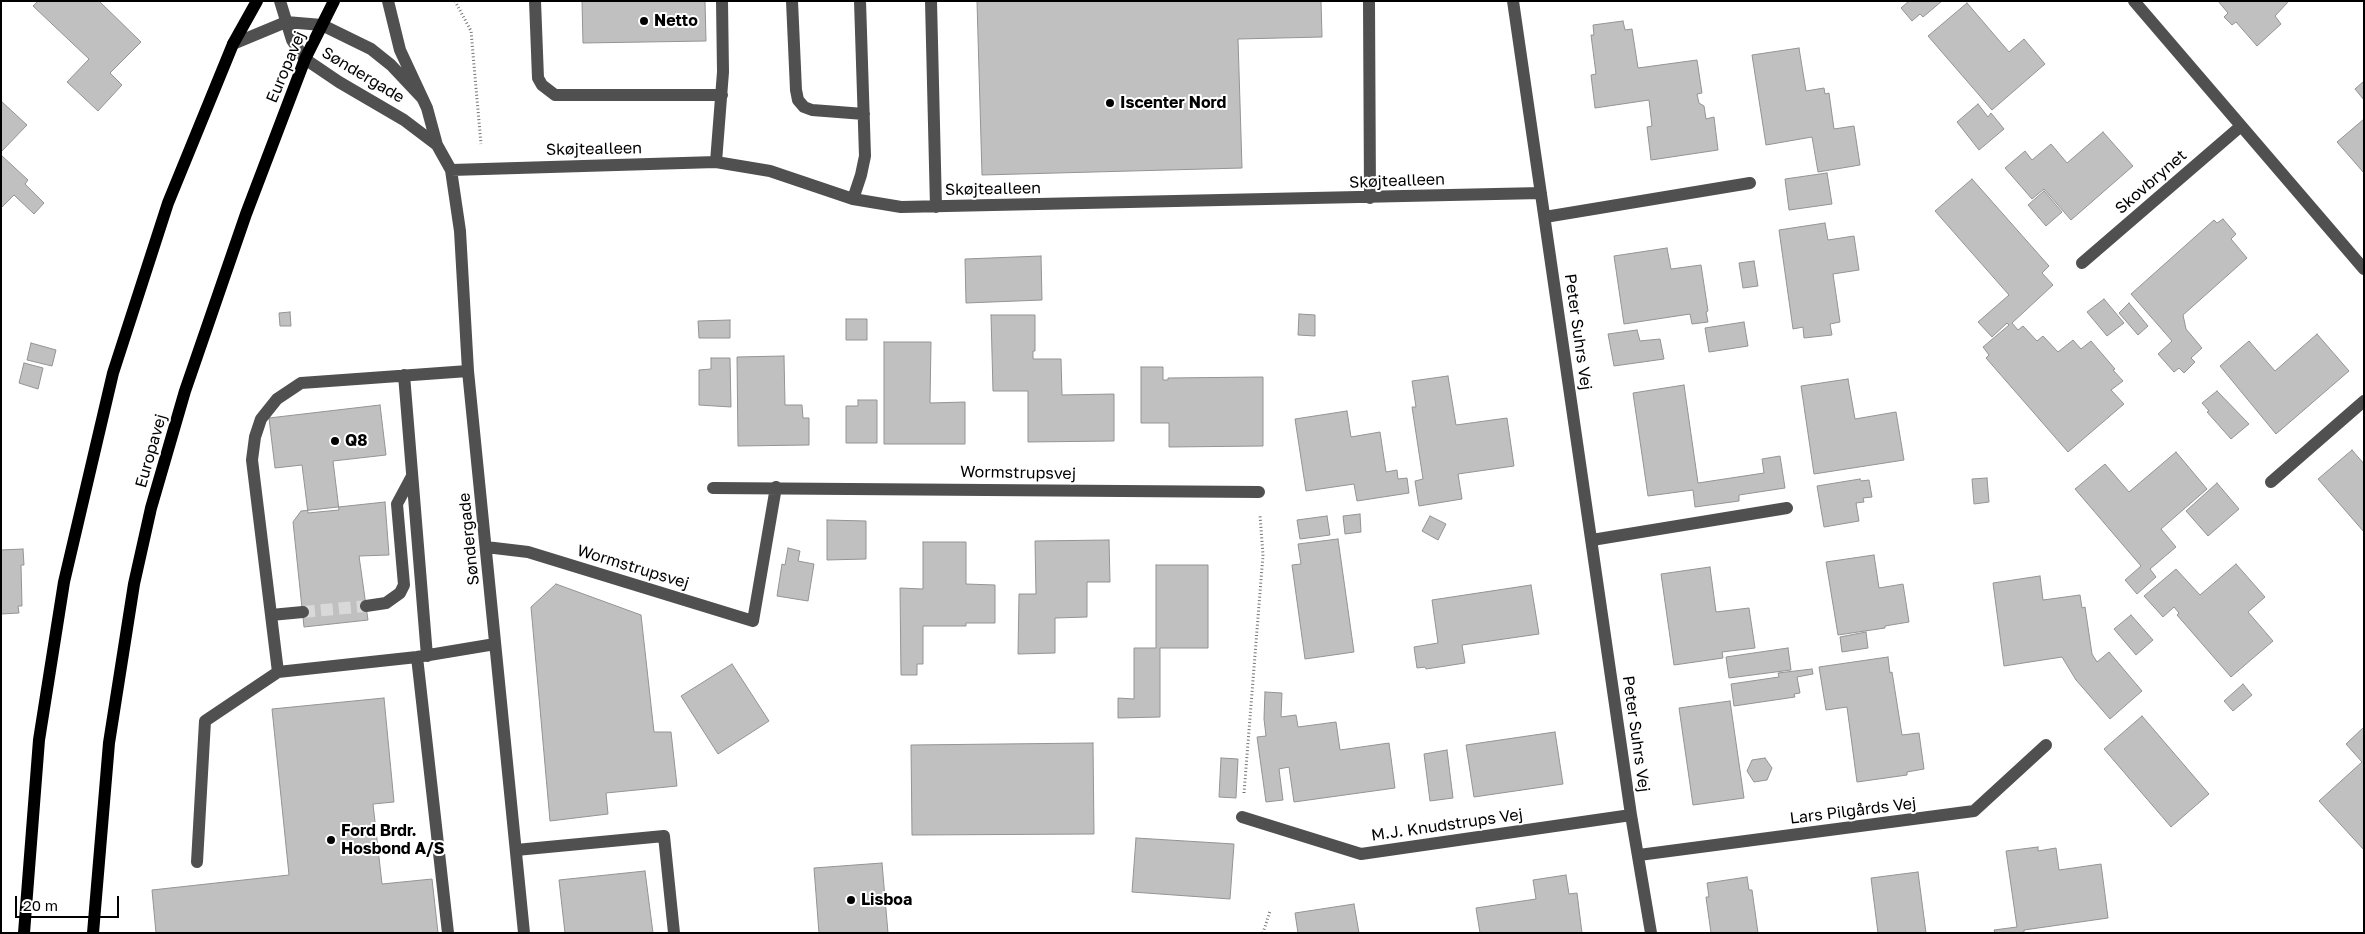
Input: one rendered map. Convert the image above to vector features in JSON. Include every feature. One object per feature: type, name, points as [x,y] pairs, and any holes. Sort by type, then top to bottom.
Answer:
[{"type":"main road","points":[[24,933],[40,740],[62,591],[108,392],[168,203],[233,44],[256,1]]},
{"type":"main road","name":"Europavej","points":[[93,933],[109,743],[134,584],[151,508],[188,381],[246,214],[305,59],[334,1]]},
{"type":"street","name":"Søndergade","points":[[280,1],[292,40],[305,59],[339,82],[404,120],[437,145]]},
{"type":"street","name":"Søndergade","points":[[388,1],[400,50],[432,122],[437,145],[451,170],[460,231],[468,371],[524,933]]},
{"type":"street","points":[[535,1],[538,78],[542,85],[555,95],[722,95]]},
{"type":"street","points":[[716,162],[722,95],[722,1]]},
{"type":"street","points":[[792,1],[798,100],[804,107],[812,110],[864,114]]},
{"type":"street","points":[[853,199],[864,166],[860,1]]},
{"type":"street","points":[[931,1],[936,207]]},
{"type":"street","points":[[1369,1],[1370,198]]},
{"type":"street","name":"Peter Suhrs Vej","points":[[1513,1],[1631,816],[1639,855],[1650,933]]},
{"type":"street","points":[[2134,1],[2364,269]]},
{"type":"street","name":"Søndergade","points":[[233,44],[286,22],[322,25],[371,49],[391,65],[423,99]]},
{"type":"street","name":"Skovbrynet","points":[[2082,263],[2241,126]]},
{"type":"street","name":"Skøjtealleen","points":[[451,170],[483,167],[716,162],[770,171],[853,199],[901,207],[1541,193]]},
{"type":"street","points":[[1545,217],[1750,183]]},
{"type":"street","points":[[278,672],[252,460],[255,437],[261,419],[278,399],[301,384],[468,371]]},
{"type":"street","points":[[404,375],[412,476],[422,657],[448,933]]},
{"type":"street","points":[[2271,482],[2364,401]]},
{"type":"street","points":[[366,606],[386,603],[400,594],[404,585],[397,504],[412,476]]},
{"type":"street","name":"Wormstrupsvej","points":[[486,547],[528,552],[753,621],[776,487]]},
{"type":"street","name":"Wormstrupsvej","points":[[713,488],[1259,492]]},
{"type":"street","points":[[1592,540],[1787,508]]},
{"type":"street","points":[[271,615],[302,612]]},
{"type":"street","points":[[197,862],[205,721],[278,672],[422,657],[495,644]]},
{"type":"street","name":"Lars Pilgårds Vej","points":[[1639,855],[1974,812],[2046,745]]},
{"type":"street","name":"M.J. Knudstrups Vej","points":[[1242,817],[1360,854],[1631,816]]},
{"type":"street","points":[[516,850],[664,836],[674,933]]},
{"type":"path","points":[[455,1],[471,31],[483,167]]},
{"type":"path","points":[[1242,817],[1262,555],[1259,492]]},
{"type":"path","points":[[1263,933],[1270,910]]},
{"type":"building","points":[[38,1],[99,1],[141,42],[110,73],[122,85],[98,111],[67,82],[89,59],[33,6]]},
{"type":"building","name":"Netto","points":[[582,1],[705,1],[706,41],[583,43]]},
{"type":"building","name":"Iscenter Nord","points":[[977,1],[1321,1],[1322,37],[1238,39],[1242,168],[982,175]]},
{"type":"building","points":[[1909,1],[1942,1],[1923,17],[1920,14],[1912,21],[1901,8]]},
{"type":"building","points":[[2218,1],[2289,1],[2275,16],[2281,24],[2257,46],[2236,22],[2232,25],[2224,17],[2228,13]]},
{"type":"building","points":[[1967,3],[2009,52],[2024,39],[2045,64],[1992,110],[1928,36]]},
{"type":"building","points":[[1623,21],[1625,30],[1632,29],[1638,68],[1697,60],[1702,93],[1697,94],[1699,103],[1704,106],[1706,119],[1714,117],[1718,150],[1651,160],[1647,127],[1652,126],[1649,100],[1595,108],[1591,75],[1596,74],[1591,35],[1594,35],[1593,25]]},
{"type":"building","points":[[1799,48],[1806,91],[1824,88],[1825,94],[1829,93],[1834,129],[1854,126],[1860,165],[1818,172],[1812,137],[1766,145],[1752,55]]},
{"type":"building","points":[[2364,81],[2364,100],[2355,89]]},
{"type":"building","points":[[1,101],[27,125],[1,152]]},
{"type":"building","points":[[1978,104],[1988,117],[1991,113],[2004,129],[1979,150],[1957,122]]},
{"type":"building","points":[[2364,119],[2364,173],[2337,142]]},
{"type":"building","points":[[2103,132],[2133,166],[2071,220],[2044,189],[2032,199],[2005,168],[2025,151],[2032,160],[2051,144],[2067,163]]},
{"type":"building","points":[[1,155],[28,180],[25,184],[44,203],[34,214],[14,195],[1,208]]},
{"type":"building","points":[[1827,173],[1832,204],[1789,210],[1785,179]]},
{"type":"building","points":[[1972,179],[2049,266],[2042,273],[2053,285],[2012,323],[2018,330],[2023,326],[2037,341],[2043,336],[2058,352],[2073,340],[2081,349],[2091,341],[2123,381],[2111,390],[2124,404],[2068,452],[1986,358],[1989,355],[1983,347],[2009,325],[2007,323],[1992,337],[1978,322],[2009,295],[1935,211]]},
{"type":"building","points":[[2044,191],[2062,212],[2046,226],[2028,205]]},
{"type":"building","points":[[2223,219],[2236,234],[2231,239],[2247,258],[2183,315],[2186,329],[2202,348],[2191,358],[2195,362],[2184,373],[2179,368],[2174,372],[2158,354],[2172,341],[2131,294],[2214,220],[2217,223]]},
{"type":"building","points":[[1825,223],[1828,240],[1854,236],[1859,270],[1833,274],[1840,322],[1830,324],[1832,335],[1804,338],[1803,327],[1793,329],[1779,230]]},
{"type":"building","points":[[1667,248],[1671,269],[1701,265],[1708,322],[1692,324],[1690,314],[1624,324],[1614,256]]},
{"type":"building","points":[[1041,256],[1042,300],[966,303],[965,259]]},
{"type":"building","points":[[1754,261],[1758,286],[1743,288],[1739,263]]},
{"type":"building","points":[[2104,299],[2124,323],[2107,336],[2087,312]]},
{"type":"building","points":[[2129,303],[2148,326],[2138,335],[2119,313]]},
{"type":"building","points":[[290,312],[291,326],[280,326],[279,313]]},
{"type":"building","points":[[1299,314],[1315,315],[1315,336],[1298,335]]},
{"type":"building","points":[[991,315],[1035,315],[1035,351],[1033,351],[1033,359],[1061,359],[1062,395],[1114,394],[1114,441],[1028,442],[1028,391],[993,391]]},
{"type":"building","points":[[846,319],[867,319],[867,340],[846,340]]},
{"type":"building","points":[[730,320],[730,338],[699,338],[698,321]]},
{"type":"building","points":[[1744,322],[1748,346],[1709,352],[1705,328]]},
{"type":"building","points":[[1637,330],[1640,341],[1660,339],[1664,359],[1614,366],[1608,334]]},
{"type":"building","points":[[2317,334],[2349,371],[2276,434],[2220,366],[2249,341],[2275,371]]},
{"type":"building","points":[[884,342],[931,342],[930,403],[965,402],[965,444],[884,444]]},
{"type":"building","points":[[31,343],[56,350],[52,366],[27,360]]},
{"type":"building","points":[[784,356],[785,405],[802,405],[803,418],[809,418],[809,445],[738,446],[737,357]]},
{"type":"building","points":[[711,358],[730,358],[731,407],[699,405],[699,370],[711,369]]},
{"type":"building","points":[[24,363],[43,368],[38,389],[19,383]]},
{"type":"building","points":[[1141,367],[1163,367],[1163,380],[1168,380],[1168,378],[1263,377],[1263,446],[1169,447],[1169,423],[1141,423]]},
{"type":"building","points":[[1448,376],[1456,425],[1507,418],[1514,466],[1458,474],[1462,499],[1419,506],[1415,481],[1423,479],[1412,407],[1416,407],[1412,381]]},
{"type":"building","points":[[1848,379],[1855,419],[1896,412],[1904,460],[1814,474],[1801,386]]},
{"type":"building","points":[[1684,385],[1698,483],[1764,473],[1762,459],[1780,456],[1785,488],[1739,495],[1739,501],[1695,507],[1693,490],[1648,496],[1633,393]]},
{"type":"building","points":[[2217,391],[2249,424],[2231,439],[2207,412],[2209,411],[2202,403]]},
{"type":"building","points":[[858,400],[877,400],[877,443],[846,443],[846,406],[858,406]]},
{"type":"building","points":[[380,405],[386,455],[333,461],[339,510],[308,513],[302,465],[275,468],[269,418]]},
{"type":"building","points":[[1347,411],[1351,437],[1380,432],[1386,472],[1397,470],[1398,479],[1407,478],[1409,493],[1357,501],[1354,484],[1306,491],[1295,419]]},
{"type":"building","points":[[2352,450],[2364,464],[2364,532],[2318,479]]},
{"type":"building","points":[[2176,452],[2207,489],[2161,529],[2176,547],[2150,569],[2156,577],[2137,594],[2125,580],[2141,566],[2075,489],[2105,464],[2129,492]]},
{"type":"building","points":[[1987,478],[1989,502],[1974,504],[1972,479]]},
{"type":"building","points":[[1860,479],[1861,481],[1869,480],[1872,497],[1863,498],[1864,502],[1856,503],[1859,521],[1824,527],[1817,486]]},
{"type":"building","points":[[2217,483],[2239,509],[2208,536],[2186,511]]},
{"type":"building","points":[[385,502],[389,555],[359,556],[368,620],[304,627],[293,522],[301,511]]},
{"type":"building","points":[[1360,514],[1361,532],[1345,534],[1343,516]]},
{"type":"building","points":[[1327,516],[1330,535],[1300,539],[1297,520]]},
{"type":"building","points":[[1430,516],[1446,524],[1438,540],[1422,531]]},
{"type":"building","points":[[827,520],[866,521],[866,559],[827,560]]},
{"type":"building","points":[[1338,539],[1354,652],[1305,659],[1292,565],[1301,564],[1298,544]]},
{"type":"building","points":[[1109,540],[1110,582],[1087,582],[1087,617],[1055,618],[1055,653],[1018,654],[1019,594],[1036,594],[1035,541]]},
{"type":"building","points":[[923,542],[966,542],[966,584],[995,585],[995,623],[966,623],[966,626],[923,626],[923,664],[917,664],[917,675],[901,675],[900,588],[923,589]]},
{"type":"building","points":[[788,548],[800,551],[798,561],[814,564],[808,601],[777,596],[782,564],[785,565]]},
{"type":"building","points":[[23,549],[24,565],[21,565],[22,606],[18,606],[19,613],[1,614],[1,550]]},
{"type":"building","points":[[1874,555],[1879,588],[1903,584],[1909,622],[1885,626],[1885,628],[1838,635],[1826,562]]},
{"type":"building","points":[[2236,564],[2265,597],[2248,612],[2273,641],[2231,677],[2177,615],[2179,613],[2174,607],[2163,617],[2144,596],[2176,569],[2200,595]]},
{"type":"building","points":[[1156,565],[1208,565],[1208,648],[1160,648],[1160,717],[1118,718],[1118,698],[1134,699],[1134,648],[1156,648]]},
{"type":"building","points":[[1710,567],[1716,612],[1749,608],[1755,648],[1722,652],[1723,658],[1674,665],[1661,574]]},
{"type":"building","points":[[2040,576],[2043,600],[2080,595],[2082,608],[2085,607],[2092,654],[2097,662],[2109,652],[2142,691],[2110,719],[2076,680],[2062,657],[2004,666],[1993,583]]},
{"type":"building","points":[[556,584],[641,615],[654,732],[671,732],[677,786],[606,793],[608,814],[550,821],[531,607]]},
{"type":"building","points":[[1531,585],[1539,634],[1462,645],[1465,663],[1426,669],[1425,667],[1417,668],[1414,647],[1438,643],[1432,600]]},
{"type":"building","points":[[2131,615],[2153,640],[2136,655],[2114,629]]},
{"type":"building","points":[[1866,632],[1868,648],[1842,652],[1840,637]]},
{"type":"building","points":[[1788,648],[1791,670],[1729,678],[1726,657]]},
{"type":"building","points":[[1888,657],[1902,735],[1919,733],[1924,769],[1907,772],[1907,775],[1857,782],[1847,707],[1826,710],[1819,667]]},
{"type":"building","points":[[732,664],[769,721],[718,754],[681,696]]},
{"type":"building","points":[[1812,669],[1813,674],[1797,677],[1800,693],[1794,694],[1795,697],[1734,706],[1731,684],[1779,677],[1778,673]]},
{"type":"building","points":[[2243,684],[2252,695],[2233,711],[2224,701]]},
{"type":"building","points":[[1265,692],[1282,693],[1281,717],[1296,715],[1298,727],[1336,722],[1340,750],[1389,743],[1395,788],[1294,802],[1289,767],[1279,769],[1283,800],[1266,802],[1257,737],[1266,736],[1264,719]]},
{"type":"building","name":"Ford Brdr. Hosbond A/S","points":[[384,698],[394,802],[373,804],[382,884],[432,879],[438,933],[156,933],[152,890],[289,875],[272,709]]},
{"type":"building","points":[[1730,701],[1744,798],[1693,805],[1679,708]]},
{"type":"building","points":[[2142,716],[2209,794],[2171,827],[2104,749]]},
{"type":"building","points":[[2364,727],[2364,850],[2319,801],[2362,762],[2346,744]]},
{"type":"building","points":[[1555,732],[1563,784],[1474,797],[1466,745]]},
{"type":"building","points":[[1093,743],[1094,834],[912,835],[911,745]]},
{"type":"building","points":[[1447,750],[1453,798],[1430,801],[1424,754]]},
{"type":"building","points":[[1221,758],[1238,759],[1236,798],[1219,797]]},
{"type":"building","points":[[1765,758],[1772,768],[1767,780],[1754,782],[1747,771],[1752,760]]},
{"type":"building","points":[[1136,838],[1234,844],[1230,899],[1132,892]]},
{"type":"building","points":[[2038,847],[2038,851],[2056,848],[2059,870],[2101,864],[2108,918],[2024,930],[2024,933],[1995,933],[1994,930],[2017,927],[2006,851]]},
{"type":"building","name":"Lisboa","points":[[882,863],[888,933],[819,933],[814,868]]},
{"type":"building","points":[[645,871],[653,933],[565,933],[559,880]]},
{"type":"building","points":[[1918,872],[1926,933],[1878,933],[1871,878]]},
{"type":"building","points":[[1566,875],[1569,894],[1577,893],[1582,933],[1480,933],[1476,908],[1536,899],[1533,880]]},
{"type":"building","points":[[1747,877],[1749,890],[1752,890],[1758,933],[1711,933],[1706,897],[1709,897],[1707,883]]},
{"type":"building","points":[[1354,904],[1359,933],[1298,933],[1295,913]]},
{"type":"tunnel","points":[[303,612],[366,606]]},
{"type":"place","name":"Netto","points":[[644,21]]},
{"type":"place","name":"Iscenter Nord","points":[[1110,103]]},
{"type":"place","name":"Q8","points":[[335,441]]},
{"type":"place","name":"Ford Brdr. Hosbond A/S","points":[[331,840]]},
{"type":"place","name":"Lisboa","points":[[851,900]]}]
